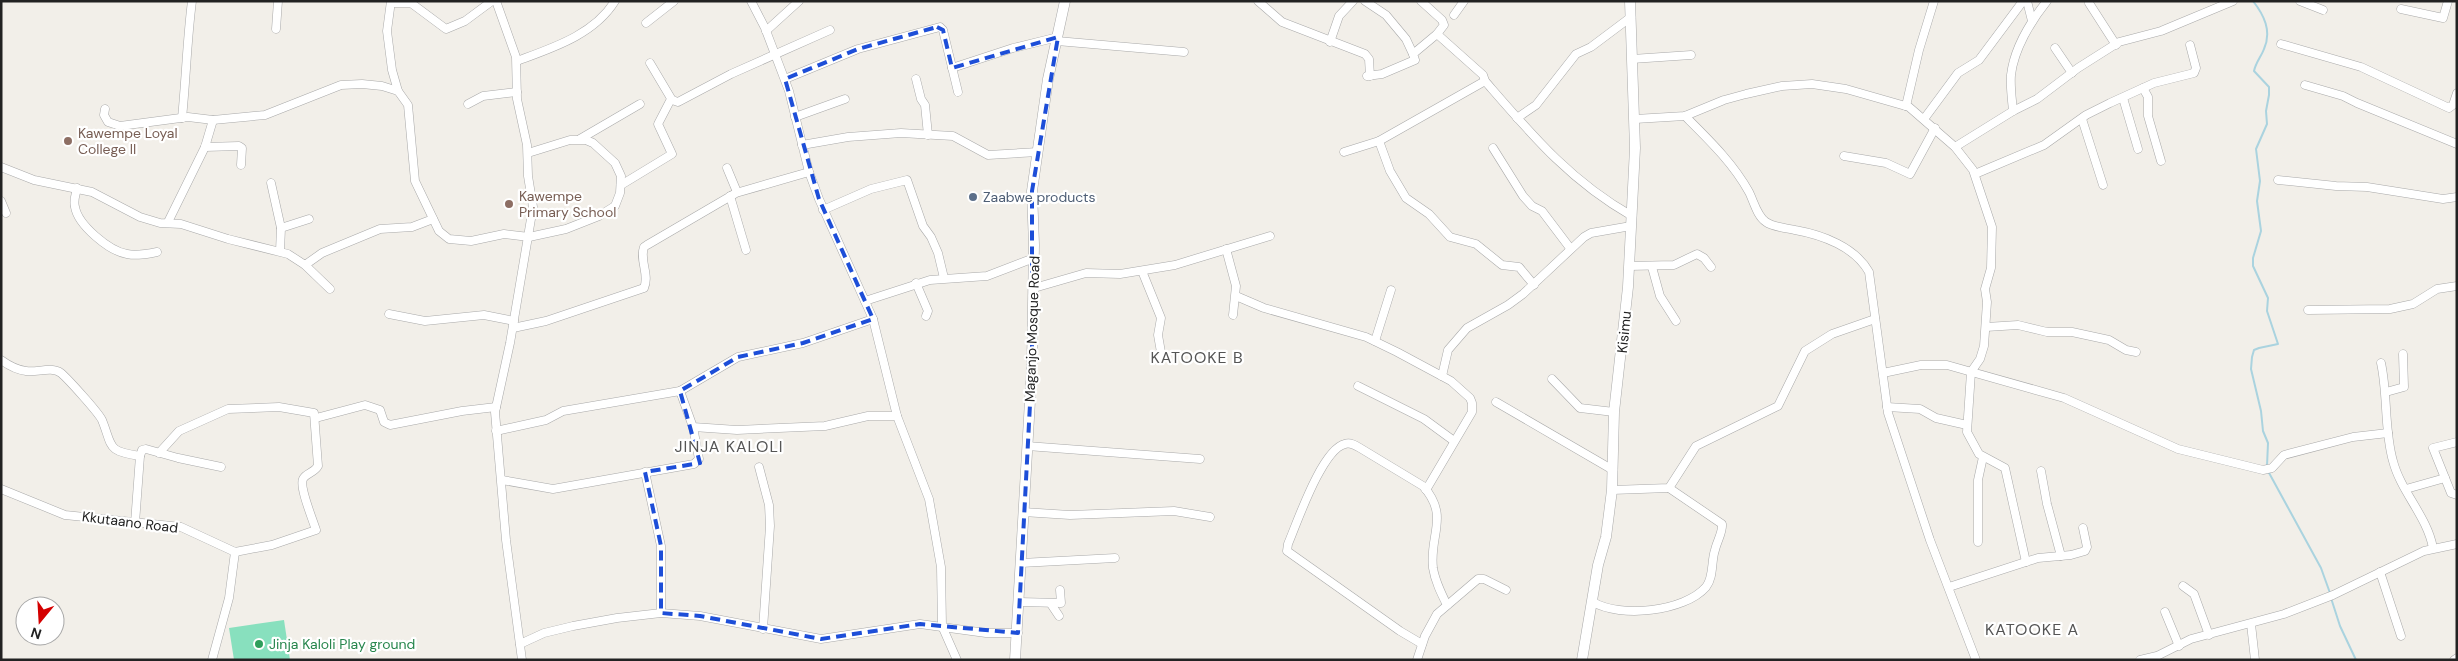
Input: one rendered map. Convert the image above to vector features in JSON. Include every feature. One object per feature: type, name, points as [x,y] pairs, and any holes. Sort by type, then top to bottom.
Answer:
[{"type":"street","points":[[182,118],[187,64],[186,37],[192,1]]},
{"type":"street","points":[[276,29],[278,1]]},
{"type":"street","points":[[492,1],[465,21],[446,29],[411,4],[391,2],[387,31],[392,70],[398,91],[408,105],[415,181],[440,231],[449,239],[471,241],[504,234],[529,236],[566,229],[599,216],[615,206],[621,185],[621,176],[615,164],[592,143],[580,139]]},
{"type":"street","points":[[496,1],[514,46],[517,61],[517,92],[528,153],[528,176],[533,207],[513,325],[496,407],[498,464],[502,480],[506,540],[522,660]]},
{"type":"street","points":[[517,61],[552,48],[598,24],[615,1]]},
{"type":"street","points":[[646,23],[674,1]]},
{"type":"street","points":[[750,1],[766,30],[785,80],[809,172],[823,210],[873,319],[897,416],[932,510],[940,567],[942,626],[957,660]]},
{"type":"street","points":[[766,30],[799,1]]},
{"type":"street","name":"Maganjo Mosque Road","points":[[1015,660],[1032,366],[1034,258],[1032,192],[1048,79],[1058,39],[1064,1]]},
{"type":"street","points":[[1258,1],[1282,22],[1365,54],[1369,59],[1368,76],[1408,64],[1415,60],[1406,39],[1386,15],[1365,1]]},
{"type":"street","points":[[1330,42],[1339,16],[1353,1]]},
{"type":"street","points":[[1413,54],[1437,34],[1444,25],[1442,20],[1421,1]]},
{"type":"street","points":[[1454,15],[1464,1]]},
{"type":"street","name":"Kisimu","points":[[1582,660],[1612,490],[1614,412],[1629,266],[1635,119],[1630,1]]},
{"type":"street","points":[[1906,106],[1919,50],[1934,1]]},
{"type":"street","points":[[1924,119],[1958,73],[1979,60],[2023,1]]},
{"type":"street","points":[[2027,1],[2032,20]]},
{"type":"street","points":[[2013,111],[2012,74],[2015,61],[2032,20],[2047,1]]},
{"type":"street","points":[[1955,147],[2013,111],[2037,99],[2072,73],[2126,39],[2161,31],[2233,1]]},
{"type":"street","points":[[2300,1],[2323,10]]},
{"type":"street","points":[[2401,9],[2443,18],[2448,1]]},
{"type":"street","points":[[2089,3],[2116,45]]},
{"type":"street","points":[[1516,118],[1536,105],[1576,54],[1591,46],[1631,17]]},
{"type":"street","points":[[785,80],[858,50],[938,27],[943,30],[958,92]]},
{"type":"street","points":[[650,63],[671,99],[674,102],[678,102],[731,74],[776,56],[830,30]]},
{"type":"street","points":[[1437,34],[1483,75],[1485,81],[1516,118],[1560,165],[1631,221]]},
{"type":"street","points":[[952,68],[1012,48],[1058,39],[1184,52]]},
{"type":"street","points":[[2281,44],[2360,67],[2449,108],[2453,106],[2457,93]]},
{"type":"street","points":[[1974,174],[2044,145],[2082,119],[2143,88],[2196,71],[2190,45]]},
{"type":"street","points":[[2055,48],[2072,73]]},
{"type":"street","points":[[1632,60],[1692,55]]},
{"type":"street","points":[[916,79],[921,99],[925,106],[928,135]]},
{"type":"street","points":[[1344,152],[1379,142],[1485,81]]},
{"type":"street","points":[[105,108],[104,115],[108,122],[120,126],[182,118],[212,120],[275,112],[341,85],[362,84],[398,91]]},
{"type":"street","points":[[1635,119],[1685,116],[1724,100],[1746,94],[1782,86],[1812,84],[1846,89],[1906,106],[1935,128],[1955,147],[1974,174],[1992,226],[1991,268],[1985,289],[1986,327],[1982,352],[1971,372],[1967,432],[1973,446],[1983,456],[2005,468],[2026,562]]},
{"type":"street","points":[[2305,85],[2343,96],[2357,104],[2457,144]]},
{"type":"street","points":[[2143,88],[2148,97],[2148,116],[2161,161]]},
{"type":"street","points":[[468,104],[483,96],[517,92]]},
{"type":"street","points":[[2123,98],[2138,149]]},
{"type":"street","points":[[621,185],[672,154],[658,124],[671,99]]},
{"type":"street","points":[[795,116],[845,99]]},
{"type":"street","points":[[528,153],[555,143],[580,139],[640,104]]},
{"type":"street","points":[[1685,116],[1730,162],[1749,192],[1762,219],[1768,224],[1818,236],[1851,251],[1863,261],[1869,272],[1887,407],[1920,512],[1976,660]]},
{"type":"street","points":[[2082,119],[2102,185]]},
{"type":"street","points":[[168,222],[205,146],[212,120]]},
{"type":"street","points":[[1844,156],[1886,162],[1910,174],[1935,128]]},
{"type":"street","points":[[802,145],[848,137],[883,136],[901,132],[953,136],[988,155],[1038,152]]},
{"type":"street","points":[[1379,142],[1390,171],[1406,198],[1429,214],[1450,237],[1476,244],[1502,265],[1519,267],[1534,285]]},
{"type":"street","points":[[205,146],[239,146],[242,148],[241,165]]},
{"type":"street","points":[[1494,148],[1524,196],[1532,206],[1542,211],[1570,248]]},
{"type":"street","points":[[1,167],[34,180],[92,192],[140,217],[160,223],[181,224],[228,239],[280,251],[305,265],[330,289]]},
{"type":"street","points":[[727,168],[746,250]]},
{"type":"street","points":[[389,314],[425,321],[484,315],[513,325],[546,321],[644,288],[646,282],[642,253],[644,247],[734,194],[809,172]]},
{"type":"street","points":[[823,210],[871,189],[907,180],[923,226],[931,237],[938,253],[944,278]]},
{"type":"street","points":[[2278,180],[2368,187],[2443,199],[2457,197]]},
{"type":"street","points":[[271,183],[282,228],[280,251]]},
{"type":"street","points":[[77,188],[74,205],[77,214],[94,235],[124,254],[144,255],[157,252]]},
{"type":"street","points":[[1,201],[6,213]]},
{"type":"street","points":[[282,228],[309,219]]},
{"type":"street","points":[[305,265],[322,253],[365,234],[386,228],[412,227],[433,219]]},
{"type":"street","points":[[1442,376],[1448,350],[1467,328],[1508,305],[1534,285],[1570,248],[1591,233],[1631,221]]},
{"type":"street","points":[[1034,288],[1086,273],[1120,274],[1175,265],[1270,236]]},
{"type":"street","points":[[1226,249],[1235,278],[1236,296],[1233,315]]},
{"type":"street","points":[[1629,266],[1652,267],[1674,265],[1697,254],[1704,258],[1711,267]]},
{"type":"street","points":[[864,301],[916,283],[944,278],[976,278],[1034,258]]},
{"type":"street","points":[[1652,267],[1660,296],[1676,321]]},
{"type":"street","points":[[1142,271],[1161,318],[1158,335],[1162,358]]},
{"type":"street","points":[[916,283],[928,311],[926,316]]},
{"type":"street","points":[[2308,310],[2390,309],[2413,304],[2437,289],[2457,286]]},
{"type":"street","points":[[1375,341],[1391,290]]},
{"type":"street","points":[[1236,296],[1260,306],[1375,341],[1442,376],[1470,398],[1472,412],[1426,490]]},
{"type":"street","points":[[496,431],[546,420],[563,411],[680,392],[732,359],[774,347],[803,343],[873,319]]},
{"type":"street","points":[[1669,488],[1696,446],[1778,406],[1805,351],[1832,334],[1875,319]]},
{"type":"street","points":[[1986,327],[2018,326],[2047,332],[2072,332],[2109,340],[2126,350],[2136,352]]},
{"type":"street","points":[[2386,392],[2404,386],[2402,354]]},
{"type":"street","points":[[1,360],[25,371],[49,370],[60,373],[99,416],[112,446],[124,453],[140,456]]},
{"type":"street","points":[[1883,373],[1935,363],[1971,372],[2064,398],[2178,449],[2263,470],[2272,468],[2284,455],[2353,437],[2388,433]]},
{"type":"street","points":[[2381,363],[2386,392],[2388,433],[2394,465],[2430,535],[2433,548]]},
{"type":"street","points":[[1552,379],[1580,408],[1614,412]]},
{"type":"street","points":[[1358,386],[1424,419],[1454,441]]},
{"type":"street","points":[[502,480],[553,489],[698,462],[693,427],[680,392]]},
{"type":"street","points":[[1496,402],[1613,470]]},
{"type":"street","points":[[316,418],[370,405],[380,410],[384,422],[390,425],[496,407]]},
{"type":"street","points":[[159,452],[179,430],[228,409],[279,407],[311,412],[316,418],[318,466],[316,470],[303,479],[302,485],[316,530],[272,545],[235,552],[229,598],[212,660]]},
{"type":"street","points":[[1887,407],[1913,407],[1936,418],[1967,426]]},
{"type":"street","points":[[693,427],[738,430],[825,426],[868,416],[897,416]]},
{"type":"street","points":[[2457,442],[2433,448],[2451,493],[2457,495]]},
{"type":"street","points":[[1422,644],[1400,631],[1369,607],[1334,586],[1309,565],[1289,553],[1287,548],[1324,463],[1344,444],[1360,448],[1426,490],[1436,504],[1433,568],[1438,586],[1447,605]]},
{"type":"street","points":[[1027,446],[1200,459]]},
{"type":"street","points":[[135,523],[140,456],[144,449],[221,467]]},
{"type":"street","points":[[1978,542],[1978,480],[1983,456]]},
{"type":"street","points":[[759,467],[769,505],[770,526],[763,629]]},
{"type":"street","points":[[2041,471],[2047,504],[2061,556]]},
{"type":"street","points":[[645,472],[660,546],[661,613]]},
{"type":"street","points":[[2406,489],[2445,478]]},
{"type":"street","points":[[1593,602],[1602,607],[1647,611],[1694,596],[1706,587],[1710,578],[1713,557],[1722,524],[1669,488],[1612,490]]},
{"type":"street","name":"Kkutaano Road","points":[[1,489],[65,515],[182,527],[235,552]]},
{"type":"street","points":[[1023,512],[1070,515],[1174,511],[1210,517]]},
{"type":"street","points":[[1949,587],[2026,562],[2070,555],[2087,549],[2083,528]]},
{"type":"street","points":[[2140,660],[2157,656],[2191,639],[2251,624],[2330,596],[2433,548],[2457,544]]},
{"type":"street","points":[[1020,563],[1115,558]]},
{"type":"street","points":[[2380,572],[2401,636]]},
{"type":"street","points":[[1417,660],[1422,644],[1438,614],[1478,579],[1484,579],[1506,590]]},
{"type":"street","points":[[2183,586],[2194,594],[2209,635]]},
{"type":"street","points":[[1019,602],[1061,603],[1060,590]]},
{"type":"street","points":[[1051,604],[1059,616]]},
{"type":"street","points":[[2165,612],[2179,646]]},
{"type":"street","points":[[520,644],[544,633],[573,626],[661,613],[700,616],[821,639],[920,624],[986,633],[1018,633]]},
{"type":"street","points":[[2251,624],[2255,660]]},
{"type":"highlighted area","points":[[937,27],[943,30],[952,68],[1058,37],[1032,191],[1032,366],[1018,633],[920,624],[821,639],[700,616],[661,613],[661,546],[645,472],[700,463],[680,391],[738,357],[803,343],[873,319],[819,199],[785,79],[858,49]]},
{"type":"green space","name":"Jinja Kaloli Play ground","points":[[284,620],[290,660],[234,660],[229,628]]},
{"type":"waterway","points":[[2253,1],[2266,24],[2267,30],[2264,49],[2254,71],[2269,87],[2266,111],[2267,124],[2256,149],[2260,181],[2257,201],[2261,231],[2253,258],[2253,266],[2268,298],[2267,311],[2278,344],[2254,350],[2252,357],[2251,369],[2261,411],[2263,431],[2268,443],[2267,466]]},
{"type":"waterway","points":[[2268,471],[2321,568],[2330,593]]},
{"type":"waterway","points":[[2331,598],[2340,626],[2356,660]]},
{"type":"place","name":"Kawempe Loyal College II","points":[[68,141]]},
{"type":"place","name":"Zaabwe products","points":[[973,197]]},
{"type":"place","name":"Kawempe Primary School","points":[[509,204]]},
{"type":"place","name":"Jinja Kaloli Play ground","points":[[259,644]]},
{"type":"district","name":"KATOOKE B","points":[[1197,357]]},
{"type":"district","name":"JINJA KALOLI","points":[[729,446]]},
{"type":"district","name":"KATOOKE A","points":[[2032,629]]}]
